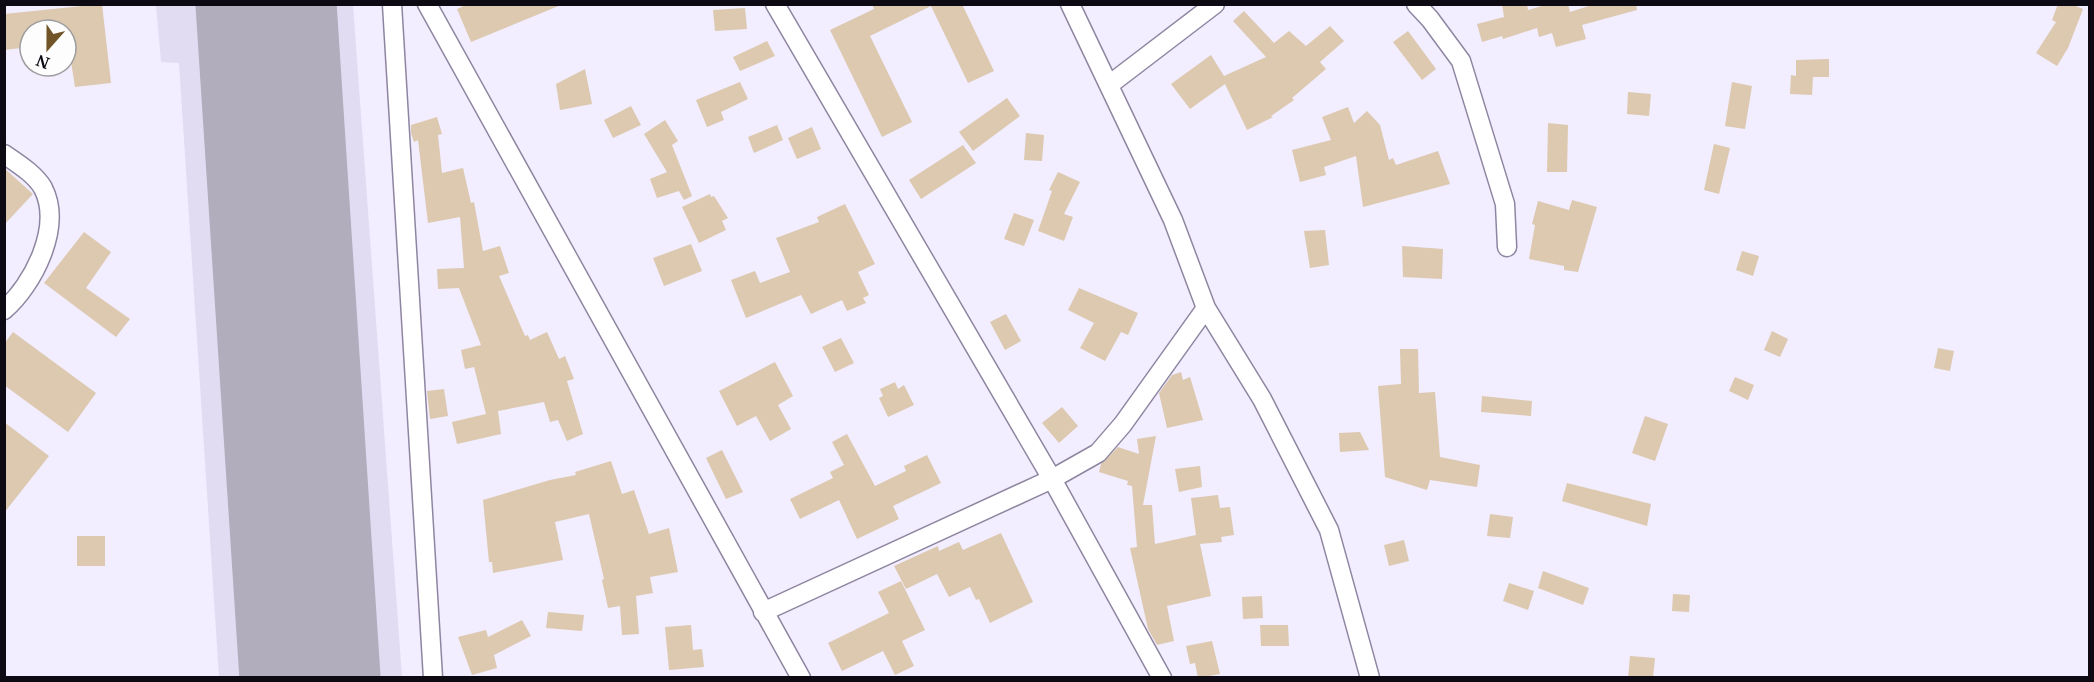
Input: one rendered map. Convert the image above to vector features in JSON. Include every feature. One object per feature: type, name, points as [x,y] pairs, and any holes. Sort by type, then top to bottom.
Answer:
[{"type":"street","points":[[392,4],[433,678]]},
{"type":"street","points":[[427,4],[801,678]]},
{"type":"street","points":[[775,4],[1052,479],[1162,678]]},
{"type":"street","points":[[1070,4],[1173,220],[1206,308],[1262,399],[1329,530],[1370,678]]},
{"type":"street","points":[[1110,85],[1215,4]]},
{"type":"street","points":[[1416,4],[1430,18],[1461,61],[1505,204],[1507,247]]},
{"type":"street","points":[[4,154],[24,168],[43,188],[48,211],[42,255],[33,277],[19,297],[4,310]]},
{"type":"street","points":[[763,612],[1052,479],[1098,453],[1123,424],[1206,308]]},
{"type":"shaded area","points":[[156,5],[353,5],[402,677],[219,677],[179,63],[161,62]]},
{"type":"building","points":[[102,4],[111,83],[75,87],[74,78],[78,78],[78,18],[18,18],[18,48],[4,50],[4,14]]},
{"type":"building","points":[[468,4],[561,5],[471,42],[457,9]]},
{"type":"building","points":[[872,4],[962,4],[994,71],[968,83],[931,6],[870,36],[912,122],[882,137],[830,30],[874,9]]},
{"type":"building","points":[[1502,4],[1527,4],[1528,10],[1549,4],[1568,4],[1570,12],[1595,4],[1636,4],[1637,10],[1582,25],[1586,39],[1556,47],[1552,33],[1539,37],[1537,28],[1503,39],[1502,36],[1482,42],[1477,24],[1504,17]]},
{"type":"building","points":[[2058,4],[2071,4],[2083,9],[2068,48],[2057,66],[2036,53],[2056,22],[2052,20]]},
{"type":"building","points":[[745,8],[747,29],[715,31],[713,10]]},
{"type":"building","points":[[1244,11],[1274,43],[1289,31],[1306,46],[1330,26],[1344,41],[1320,62],[1326,69],[1292,98],[1294,100],[1271,116],[1273,117],[1247,130],[1225,84],[1190,109],[1171,84],[1211,55],[1224,76],[1266,57],[1233,21]]},
{"type":"building","points":[[1408,31],[1436,69],[1422,80],[1393,42]]},
{"type":"building","points":[[767,41],[775,56],[740,71],[733,57]]},
{"type":"building","points":[[1829,59],[1829,77],[1813,77],[1812,95],[1790,94],[1791,75],[1796,76],[1796,60]]},
{"type":"building","points":[[585,69],[592,104],[560,110],[556,84]]},
{"type":"building","points":[[740,82],[748,99],[721,112],[724,120],[707,127],[696,100]]},
{"type":"building","points":[[1732,82],[1752,86],[1745,129],[1725,126]]},
{"type":"building","points":[[1628,92],[1651,94],[1649,116],[1627,114]]},
{"type":"building","points":[[1007,98],[1020,116],[973,151],[959,132]]},
{"type":"building","points":[[631,106],[641,125],[613,138],[604,120]]},
{"type":"building","points":[[1348,107],[1354,123],[1367,111],[1380,125],[1389,160],[1393,158],[1396,165],[1438,151],[1450,184],[1363,207],[1356,156],[1324,167],[1326,175],[1300,182],[1292,150],[1331,140],[1322,117]]},
{"type":"building","points":[[437,117],[442,134],[438,135],[442,173],[463,168],[471,203],[474,202],[483,251],[500,246],[509,273],[499,276],[525,336],[528,335],[530,340],[547,332],[559,359],[565,356],[574,379],[567,381],[583,434],[567,441],[558,420],[550,422],[544,402],[498,411],[501,434],[457,444],[452,422],[486,414],[474,367],[465,369],[461,350],[481,345],[459,288],[438,289],[437,269],[464,268],[460,217],[428,223],[418,140],[414,142],[411,133],[411,125]]},
{"type":"building","points":[[665,120],[678,141],[672,145],[692,196],[684,200],[679,191],[657,198],[650,179],[667,172],[644,134]]},
{"type":"building","points":[[1548,123],[1568,125],[1567,172],[1547,172]]},
{"type":"building","points":[[777,125],[783,140],[754,153],[748,137]]},
{"type":"building","points":[[812,127],[821,149],[797,159],[788,138]]},
{"type":"building","points":[[1026,133],[1044,135],[1042,161],[1024,160]]},
{"type":"building","points":[[1714,144],[1730,148],[1719,194],[1704,190]]},
{"type":"building","points":[[963,145],[976,163],[921,199],[909,180]]},
{"type":"building","points":[[4,168],[33,194],[4,225]]},
{"type":"building","points":[[1058,172],[1080,182],[1064,214],[1073,217],[1064,241],[1038,231],[1052,191],[1049,190]]},
{"type":"building","points":[[710,194],[711,197],[714,196],[728,218],[722,221],[726,230],[699,243],[682,207]]},
{"type":"building","points":[[1572,200],[1597,207],[1578,272],[1564,270],[1564,266],[1529,259],[1535,225],[1532,224],[1538,201],[1569,210]]},
{"type":"building","points":[[845,204],[875,264],[858,272],[869,295],[863,298],[866,303],[847,311],[842,300],[811,314],[801,295],[746,318],[731,280],[755,271],[760,283],[790,272],[776,238],[819,222],[817,217]]},
{"type":"building","points":[[1014,213],[1034,220],[1024,246],[1004,239]]},
{"type":"building","points":[[1325,230],[1329,265],[1310,268],[1304,231]]},
{"type":"building","points":[[84,232],[111,252],[86,288],[130,319],[116,337],[44,283]]},
{"type":"building","points":[[691,244],[702,271],[664,286],[653,258]]},
{"type":"building","points":[[1402,246],[1443,249],[1442,279],[1403,277]]},
{"type":"building","points":[[1742,251],[1759,256],[1753,276],[1736,270]]},
{"type":"building","points":[[1079,288],[1138,313],[1128,335],[1121,332],[1105,361],[1080,348],[1094,323],[1068,310]]},
{"type":"building","points":[[1006,314],[1021,341],[1005,350],[990,322]]},
{"type":"building","points":[[1772,331],[1788,339],[1780,357],[1764,350]]},
{"type":"building","points":[[13,332],[96,393],[68,432],[4,385],[4,344]]},
{"type":"building","points":[[841,338],[854,363],[835,372],[822,347]]},
{"type":"building","points":[[1938,348],[1954,351],[1950,371],[1934,368]]},
{"type":"building","points":[[1400,349],[1418,349],[1419,393],[1435,392],[1440,457],[1480,465],[1477,487],[1430,480],[1427,490],[1385,477],[1378,386],[1401,384]]},
{"type":"building","points":[[775,362],[793,396],[778,405],[791,429],[770,441],[756,416],[737,426],[719,391]]},
{"type":"building","points":[[1181,372],[1183,380],[1190,377],[1203,420],[1167,428],[1159,393],[1172,375]]},
{"type":"building","points":[[1735,377],[1754,385],[1748,400],[1729,391]]},
{"type":"building","points":[[895,382],[898,389],[904,385],[914,405],[888,417],[879,398],[883,396],[880,389]]},
{"type":"building","points":[[444,389],[448,416],[430,419],[427,391]]},
{"type":"building","points":[[1482,396],[1532,401],[1531,416],[1481,412]]},
{"type":"building","points":[[1062,407],[1078,426],[1059,443],[1042,423]]},
{"type":"building","points":[[1645,416],[1668,424],[1655,461],[1632,453]]},
{"type":"building","points":[[4,422],[49,456],[4,513]]},
{"type":"building","points":[[1360,432],[1369,450],[1340,452],[1339,433]]},
{"type":"building","points":[[847,434],[875,486],[906,471],[904,466],[927,455],[941,483],[893,506],[899,519],[857,539],[839,500],[800,519],[790,499],[833,478],[830,472],[844,465],[832,442]]},
{"type":"building","points":[[1156,436],[1143,505],[1152,505],[1155,544],[1196,535],[1191,498],[1218,495],[1220,508],[1230,507],[1234,535],[1221,537],[1222,542],[1200,544],[1211,596],[1167,606],[1174,641],[1157,645],[1148,629],[1130,548],[1137,547],[1132,486],[1127,485],[1128,481],[1099,472],[1101,464],[1118,447],[1139,454],[1137,439]]},
{"type":"building","points":[[722,450],[743,492],[726,499],[706,458]]},
{"type":"building","points":[[611,461],[622,494],[634,490],[649,534],[669,528],[678,572],[650,577],[653,593],[636,596],[639,634],[622,635],[620,606],[608,608],[602,580],[604,579],[589,514],[555,522],[563,560],[493,573],[492,562],[489,562],[483,500],[550,480],[576,475],[575,472]]},
{"type":"building","points":[[1200,466],[1202,487],[1179,492],[1175,469]]},
{"type":"building","points":[[1567,483],[1651,504],[1647,526],[1562,501]]},
{"type":"building","points":[[1490,514],[1513,517],[1510,538],[1487,536]]},
{"type":"building","points":[[1001,533],[1033,602],[990,623],[979,599],[976,600],[970,587],[949,597],[937,574],[906,589],[894,566],[938,546],[939,551],[959,542],[963,550]]},
{"type":"building","points":[[77,536],[105,536],[105,566],[77,566]]},
{"type":"building","points":[[1404,540],[1409,561],[1389,566],[1384,545]]},
{"type":"building","points":[[1543,571],[1589,588],[1583,605],[1538,588]]},
{"type":"building","points":[[901,581],[925,630],[902,641],[914,666],[895,675],[883,651],[842,671],[828,643],[889,613],[878,592]]},
{"type":"building","points":[[1509,583],[1534,591],[1528,610],[1503,601]]},
{"type":"building","points":[[1673,594],[1690,595],[1689,612],[1672,611]]},
{"type":"building","points":[[1262,596],[1263,618],[1243,619],[1242,597]]},
{"type":"building","points":[[548,612],[584,615],[582,631],[546,628]]},
{"type":"building","points":[[522,620],[531,636],[494,655],[497,668],[472,675],[458,637],[486,630],[488,637]]},
{"type":"building","points":[[691,625],[693,650],[702,649],[704,667],[669,670],[665,627]]},
{"type":"building","points":[[1260,625],[1288,625],[1289,646],[1261,646]]},
{"type":"building","points":[[1212,641],[1220,674],[1198,678],[1195,663],[1190,664],[1186,646]]},
{"type":"building","points":[[1630,656],[1655,658],[1653,678],[1628,678]]},
{"type":"runway","points":[[266,4],[310,678]]}]
